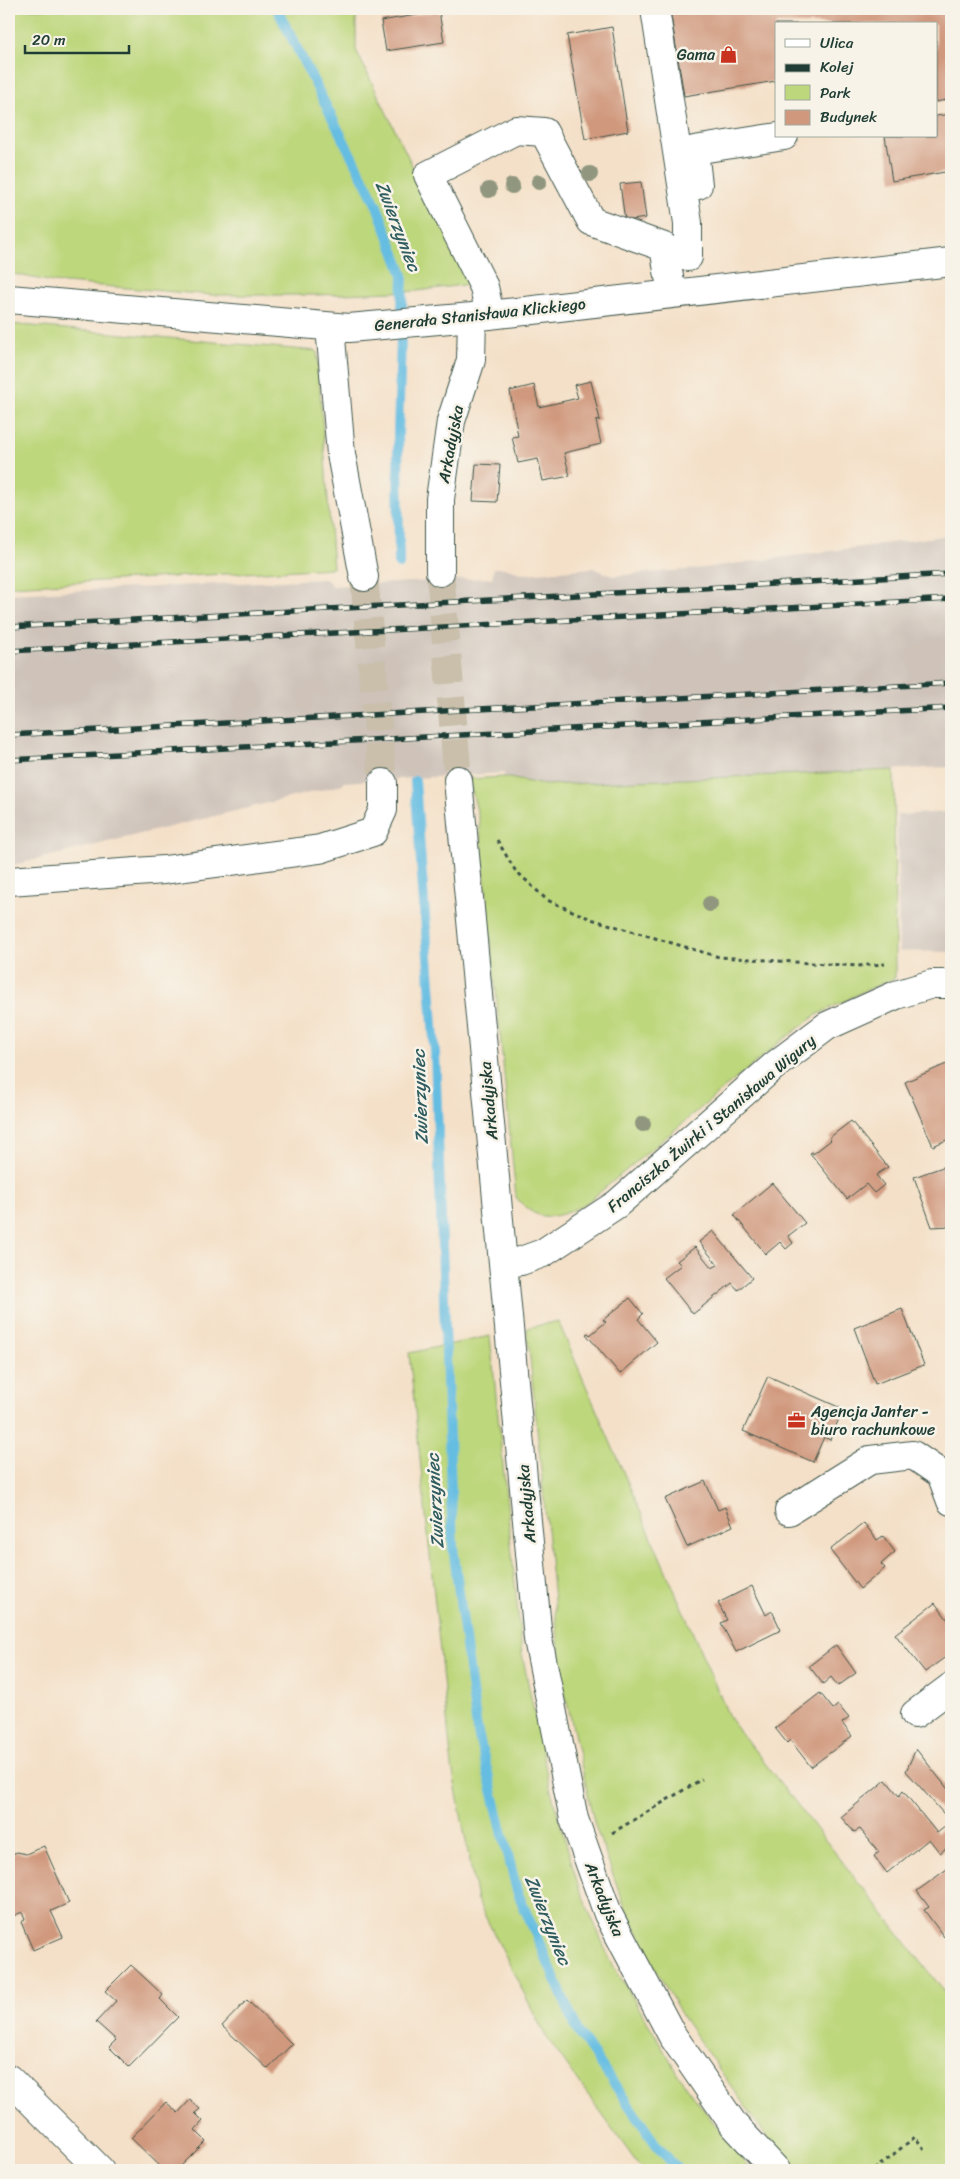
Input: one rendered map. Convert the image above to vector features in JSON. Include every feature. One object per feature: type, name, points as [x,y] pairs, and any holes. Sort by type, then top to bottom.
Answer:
[{"type":"street","points":[[655,9],[688,223],[688,256],[683,293]]},
{"type":"street","name":"Arkadyjska","points":[[440,572],[440,499],[451,421],[471,360],[481,316],[484,287],[428,175],[516,130],[544,132],[591,221],[664,247],[683,293]]},
{"type":"street","points":[[688,256],[704,226],[694,150],[775,137]]},
{"type":"street","name":"Generała Stanisława Klickiego","points":[[9,299],[340,328],[444,320],[951,262]]},
{"type":"street","points":[[340,328],[341,454],[364,577]]},
{"type":"street","name":"Arkadyjska","points":[[458,780],[538,1639],[574,1819],[608,1914],[672,2035],[734,2125],[776,2170]]},
{"type":"street","points":[[9,881],[164,870],[320,849],[373,832],[383,810],[383,784]]},
{"type":"street","name":"Franciszka Żwirki i Stanisława Wigury","points":[[504,1264],[521,1261],[543,1253],[616,1204],[774,1066],[827,1026],[896,995],[932,984],[951,984]]},
{"type":"street","points":[[789,1511],[870,1460],[913,1455],[940,1474],[951,1501]]},
{"type":"street","points":[[915,1714],[951,1687]]},
{"type":"street","points":[[9,2079],[100,2170]]},
{"type":"path","points":[[495,836],[515,870],[546,900],[591,919],[718,957],[857,966],[890,963]]},
{"type":"path","points":[[584,1848],[702,1779]]},
{"type":"path","points":[[874,2170],[915,2137],[924,2149]]},
{"type":"shaded area","points":[[951,535],[951,767],[545,785],[504,777],[504,773],[344,782],[342,785],[9,866],[9,594],[324,579],[332,586],[492,578],[494,568],[504,568],[525,574],[593,568],[612,576],[696,569]]},
{"type":"shaded area","points":[[951,812],[951,952],[899,951],[897,815]]},
{"type":"green space","points":[[9,9],[356,9],[356,50],[470,284],[417,291],[317,295],[213,295],[53,282],[9,273]]},
{"type":"green space","points":[[9,324],[317,351],[333,568],[9,586]]},
{"type":"green space","points":[[894,770],[895,978],[815,1016],[780,1042],[588,1202],[568,1212],[550,1216],[541,1216],[524,1206],[516,1197],[479,819],[469,779],[504,777],[545,785]]},
{"type":"green space","points":[[558,1321],[730,1719],[951,2000],[951,2170],[797,2170],[764,2133],[684,2019],[658,1973],[625,1907],[595,1826],[562,1680],[527,1328]]},
{"type":"green space","points":[[490,1336],[522,1654],[549,1784],[579,1888],[610,1960],[687,2088],[750,2170],[642,2170],[545,2035],[477,1900],[452,1767],[409,1353]]},
{"type":"building","points":[[670,9],[951,9],[951,99],[938,102],[938,22],[775,22],[775,81],[684,96]]},
{"type":"building","points":[[439,11],[444,42],[386,51],[381,21]]},
{"type":"building","points":[[612,27],[628,131],[585,139],[567,35]]},
{"type":"building","points":[[951,114],[951,171],[892,181],[885,138],[938,138],[938,116]]},
{"type":"building","points":[[641,182],[646,218],[625,221],[620,184]]},
{"type":"building","points":[[591,381],[600,420],[596,421],[601,444],[564,453],[570,476],[543,481],[538,459],[518,463],[512,437],[518,436],[510,391],[534,385],[539,407],[578,398],[574,385]]},
{"type":"building","points":[[476,464],[500,465],[497,502],[473,501]]},
{"type":"building","points":[[951,1062],[951,1138],[933,1146],[905,1082]]},
{"type":"building","points":[[851,1121],[888,1167],[876,1175],[884,1185],[874,1193],[866,1184],[847,1199],[810,1153],[812,1152],[813,1154],[831,1140],[829,1138]]},
{"type":"building","points":[[943,1167],[951,1191],[951,1226],[932,1227],[914,1177]]},
{"type":"building","points":[[772,1183],[805,1223],[788,1236],[793,1243],[786,1249],[780,1242],[766,1254],[734,1215]]},
{"type":"building","points":[[713,1231],[752,1278],[738,1290],[732,1283],[693,1314],[664,1278],[681,1265],[677,1261],[695,1247],[712,1268],[718,1265],[699,1242]]},
{"type":"building","points":[[630,1298],[643,1314],[638,1319],[657,1342],[620,1374],[586,1334],[590,1335],[606,1322],[603,1320]]},
{"type":"building","points":[[902,1309],[924,1365],[875,1384],[854,1328]]},
{"type":"building","points":[[768,1376],[843,1409],[830,1440],[824,1437],[813,1462],[743,1431]]},
{"type":"building","points":[[705,1481],[718,1510],[725,1507],[733,1526],[687,1547],[665,1499]]},
{"type":"building","points":[[864,1523],[877,1540],[883,1536],[895,1552],[881,1564],[885,1568],[860,1589],[830,1550]]},
{"type":"building","points":[[752,1586],[766,1615],[772,1611],[781,1630],[736,1652],[721,1623],[727,1620],[718,1603]]},
{"type":"building","points":[[935,1603],[951,1624],[951,1644],[947,1647],[951,1653],[925,1672],[895,1634]]},
{"type":"building","points":[[836,1645],[856,1673],[838,1686],[831,1677],[823,1684],[809,1666]]},
{"type":"building","points":[[820,1693],[833,1709],[838,1705],[849,1718],[842,1723],[852,1736],[811,1767],[790,1740],[787,1743],[775,1728]]},
{"type":"building","points":[[916,1749],[951,1793],[951,1822],[906,1771]]},
{"type":"building","points":[[886,1780],[899,1796],[903,1791],[937,1833],[951,1822],[951,1844],[940,1853],[929,1839],[887,1873],[874,1856],[879,1852],[860,1829],[854,1832],[841,1817]]},
{"type":"building","points":[[44,1846],[69,1903],[51,1911],[63,1937],[33,1950],[21,1922],[25,1920],[22,1912],[9,1918],[9,1856],[17,1852],[26,1854]]},
{"type":"building","points":[[951,1866],[951,1931],[944,1937],[924,1910],[929,1907],[917,1891]]},
{"type":"building","points":[[131,1965],[163,1995],[160,1999],[178,2017],[129,2067],[109,2047],[116,2040],[96,2022],[116,2001],[105,1991]]},
{"type":"building","points":[[247,2000],[292,2044],[268,2069],[222,2026]]},
{"type":"building","points":[[190,2100],[200,2109],[195,2113],[203,2121],[195,2130],[206,2141],[177,2170],[164,2170],[131,2138],[166,2102],[178,2113]]},
{"type":"waterway","name":"Zwierzyniec","points":[[277,9],[377,206],[403,275],[398,434],[399,564]]},
{"type":"waterway","name":"Zwierzyniec","points":[[415,781],[435,1052],[453,1547],[477,1729],[517,1891],[577,2030],[655,2143],[678,2170]]},
{"type":"tunnel","points":[[440,572],[458,780]]},
{"type":"tunnel","points":[[364,577],[383,783]]},
{"type":"railway","points":[[9,627],[951,574]]},
{"type":"railway","points":[[9,651],[951,599]]},
{"type":"railway","points":[[9,735],[951,683]]},
{"type":"railway","points":[[9,760],[951,708]]},
{"type":"place","name":"Gama","points":[[729,54]]},
{"type":"place","name":"Agencja Janter - biuro rachunkowe","points":[[797,1420]]}]
